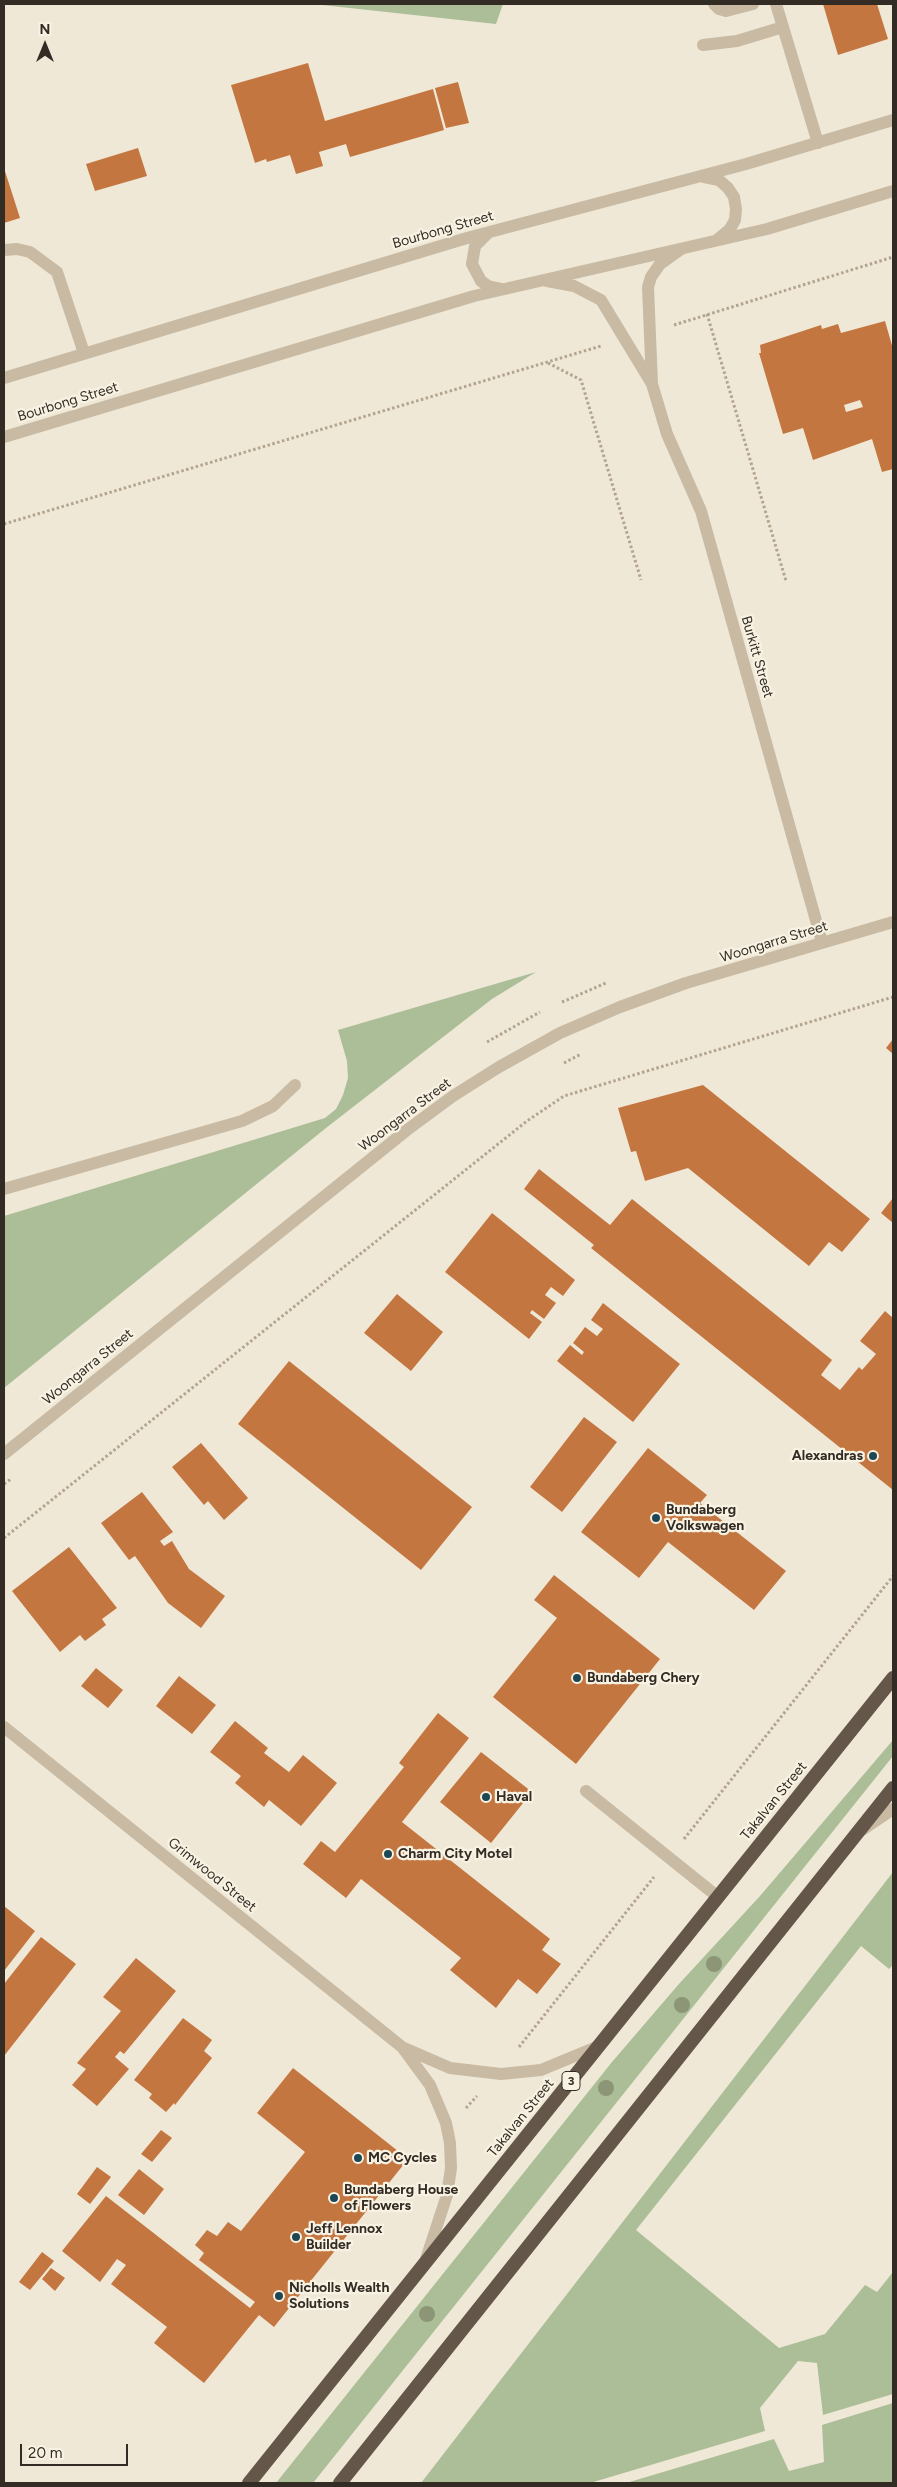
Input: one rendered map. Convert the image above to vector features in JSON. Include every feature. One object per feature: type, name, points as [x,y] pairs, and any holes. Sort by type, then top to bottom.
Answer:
[{"type":"highway","name":"Takalvan Street","points":[[250,2483],[893,1678]]},
{"type":"highway","points":[[340,2483],[893,1788]]},
{"type":"street","points":[[714,4],[719,9],[726,11],[753,4]]},
{"type":"street","points":[[776,4],[818,143]]},
{"type":"street","points":[[703,45],[737,41],[783,28]]},
{"type":"street","name":"Bourbong Street","points":[[4,378],[497,230],[696,178],[893,120]]},
{"type":"street","points":[[696,178],[708,177],[719,180],[734,197],[736,208],[735,220],[730,230],[722,237],[711,242]]},
{"type":"street","name":"Bourbong Street","points":[[4,437],[474,296],[767,229],[893,191]]},
{"type":"street","points":[[497,230],[480,238],[474,246],[472,264],[474,273],[488,286],[507,289]]},
{"type":"street","name":"Burkitt Street","points":[[652,384],[648,287],[651,277],[660,264],[683,248]]},
{"type":"street","points":[[4,250],[16,249],[30,252],[57,272],[84,353]]},
{"type":"street","name":"Burkitt Street","points":[[542,280],[574,286],[601,300],[652,384],[667,434],[701,511],[822,942]]},
{"type":"street","name":"Woongarra Street","points":[[4,1454],[407,1130],[453,1096],[491,1072],[560,1033],[620,1007],[686,983],[893,922]]},
{"type":"street","points":[[4,1189],[242,1121],[273,1106],[295,1085]]},
{"type":"street","name":"Grimwood Street","points":[[4,1727],[402,2047],[430,2085],[446,2124],[450,2143],[451,2168],[447,2195],[423,2267]]},
{"type":"street","points":[[586,1791],[718,1897]]},
{"type":"street","points":[[853,1837],[893,1809]]},
{"type":"street","name":"Grimwood Street","points":[[402,2047],[450,2068],[501,2074],[541,2070],[599,2046]]},
{"type":"path","points":[[650,332],[893,257]]},
{"type":"path","points":[[707,314],[786,581]]},
{"type":"path","points":[[4,524],[625,339]]},
{"type":"path","points":[[548,363],[581,380],[641,580]]},
{"type":"path","points":[[4,1538],[520,1126],[564,1096],[893,997]]},
{"type":"path","points":[[563,1063],[589,1050]]},
{"type":"path","points":[[4,1484],[12,1478]]},
{"type":"path","points":[[514,2053],[893,1576]]},
{"type":"path","points":[[461,2114],[482,2090]]},
{"type":"green space","points":[[313,4],[503,4],[496,24]]},
{"type":"green space","points":[[536,972],[492,999],[326,1128],[4,1388],[4,1216],[325,1118],[336,1109],[348,1078],[347,1061],[338,1030]]},
{"type":"green space","points":[[893,1740],[893,1756],[313,2483],[276,2483],[612,2062],[678,1985],[760,1896]]},
{"type":"green space","points":[[893,1872],[893,1965],[889,1969],[861,1946],[636,2230],[779,2348],[825,2334],[865,2285],[877,2292],[893,2272],[893,2394],[823,2415],[817,2363],[798,2361],[760,2408],[765,2431],[590,2483],[421,2483]]},
{"type":"green space","points":[[893,2403],[893,2483],[626,2483],[774,2439],[789,2471],[824,2462],[822,2425]]},
{"type":"building","points":[[823,4],[877,4],[888,39],[838,55]]},
{"type":"building","points":[[308,63],[325,121],[433,89],[444,130],[350,157],[346,144],[319,152],[323,166],[296,174],[290,155],[267,162],[266,159],[255,163],[231,85]]},
{"type":"building","points":[[458,82],[469,123],[446,128],[435,88]]},
{"type":"building","points":[[138,148],[147,176],[95,191],[86,164]]},
{"type":"building","points":[[4,168],[20,218],[4,223]]},
{"type":"building","points":[[885,321],[893,349],[893,469],[882,472],[872,439],[813,460],[803,428],[783,434],[759,353],[761,353],[760,345],[821,325],[822,329],[838,324],[841,333]],"holes":[[[860,400],[863,407],[846,412],[844,405]]]},
{"type":"building","points":[[893,1039],[893,1054],[886,1048]]},
{"type":"building","points":[[703,1085],[870,1219],[842,1252],[829,1242],[809,1266],[688,1168],[645,1181],[636,1151],[631,1152],[618,1108]]},
{"type":"building","points":[[539,1169],[610,1225],[632,1199],[832,1360],[821,1375],[840,1390],[859,1367],[862,1370],[876,1354],[860,1341],[885,1311],[893,1318],[893,1490],[591,1248],[594,1245],[524,1189]]},
{"type":"building","points":[[893,1198],[893,1223],[881,1213]]},
{"type":"building","points":[[492,1213],[575,1280],[563,1296],[551,1287],[545,1295],[556,1303],[544,1319],[532,1310],[530,1313],[542,1322],[529,1339],[445,1272]]},
{"type":"building","points":[[397,1294],[443,1332],[411,1371],[364,1333]]},
{"type":"building","points":[[603,1303],[680,1364],[633,1422],[557,1361],[570,1345],[582,1355],[584,1352],[573,1343],[585,1327],[597,1336],[603,1329],[591,1320]]},
{"type":"building","points":[[289,1361],[472,1507],[421,1570],[238,1424]]},
{"type":"building","points":[[584,1417],[617,1442],[562,1512],[530,1487]]},
{"type":"building","points":[[201,1443],[248,1498],[224,1520],[208,1501],[204,1505],[172,1467]]},
{"type":"building","name":"Bundaberg Volkswagen","points":[[648,1448],[707,1495],[700,1503],[786,1571],[754,1610],[668,1542],[639,1578],[581,1532]]},
{"type":"building","points":[[142,1492],[173,1532],[160,1541],[164,1546],[172,1541],[189,1569],[225,1596],[201,1628],[168,1603],[135,1556],[129,1560],[101,1523]]},
{"type":"building","points":[[69,1547],[117,1608],[102,1619],[106,1625],[85,1641],[80,1635],[60,1652],[12,1591]]},
{"type":"building","name":"Bundaberg Chery","points":[[554,1575],[660,1659],[576,1764],[493,1697],[557,1618],[534,1600]]},
{"type":"building","points":[[96,1668],[123,1690],[108,1708],[81,1686]]},
{"type":"building","points":[[179,1676],[216,1705],[192,1734],[156,1706]]},
{"type":"building","name":"Charm City Motel","points":[[438,1713],[469,1738],[402,1822],[550,1939],[542,1950],[561,1964],[537,1994],[518,1979],[496,2008],[450,1970],[461,1958],[361,1879],[346,1898],[303,1864],[321,1841],[335,1852],[404,1767],[399,1763]]},
{"type":"building","points":[[235,1721],[268,1748],[264,1753],[289,1772],[303,1755],[337,1783],[301,1826],[269,1800],[264,1807],[235,1783],[241,1776],[210,1752]]},
{"type":"building","name":"Haval","points":[[481,1752],[532,1792],[491,1843],[440,1802]]},
{"type":"building","points":[[4,1906],[35,1931],[4,1971]]},
{"type":"building","points":[[41,1937],[76,1964],[4,2056],[4,1984]]},
{"type":"building","points":[[136,1958],[176,1991],[124,2054],[120,2051],[115,2057],[129,2069],[97,2106],[72,2085],[86,2069],[77,2063],[121,2011],[103,1997]]},
{"type":"building","points":[[183,2018],[212,2040],[204,2051],[212,2058],[175,2105],[174,2103],[166,2112],[149,2098],[152,2094],[134,2080]]},
{"type":"building","points":[[293,2068],[408,2159],[274,2327],[259,2315],[204,2383],[154,2343],[167,2327],[111,2284],[126,2265],[117,2259],[100,2282],[62,2251],[106,2196],[250,2308],[255,2302],[199,2260],[204,2253],[195,2245],[207,2230],[217,2236],[228,2222],[241,2231],[305,2152],[257,2113]]},
{"type":"building","points":[[161,2130],[172,2138],[152,2162],[141,2154]]},
{"type":"building","points":[[97,2167],[111,2177],[90,2204],[77,2194]]},
{"type":"building","points":[[139,2169],[164,2189],[144,2215],[118,2195]]},
{"type":"building","points":[[42,2252],[54,2261],[30,2290],[19,2282]]},
{"type":"building","points":[[51,2268],[65,2278],[55,2291],[42,2279]]},
{"type":"place","name":"Alexandras","points":[[873,1456]]},
{"type":"place","name":"Bundaberg Volkswagen","points":[[656,1518]]},
{"type":"place","name":"Bundaberg Chery","points":[[577,1678]]},
{"type":"place","name":"Haval","points":[[486,1797]]},
{"type":"place","name":"Charm City Motel","points":[[388,1854]]},
{"type":"place","name":"MC Cycles","points":[[358,2158]]},
{"type":"place","name":"Bundaberg House of Flowers","points":[[334,2198]]},
{"type":"place","name":"Jeff Lennox Builder","points":[[296,2237]]},
{"type":"place","name":"Nicholls Wealth Solutions","points":[[279,2296]]}]
